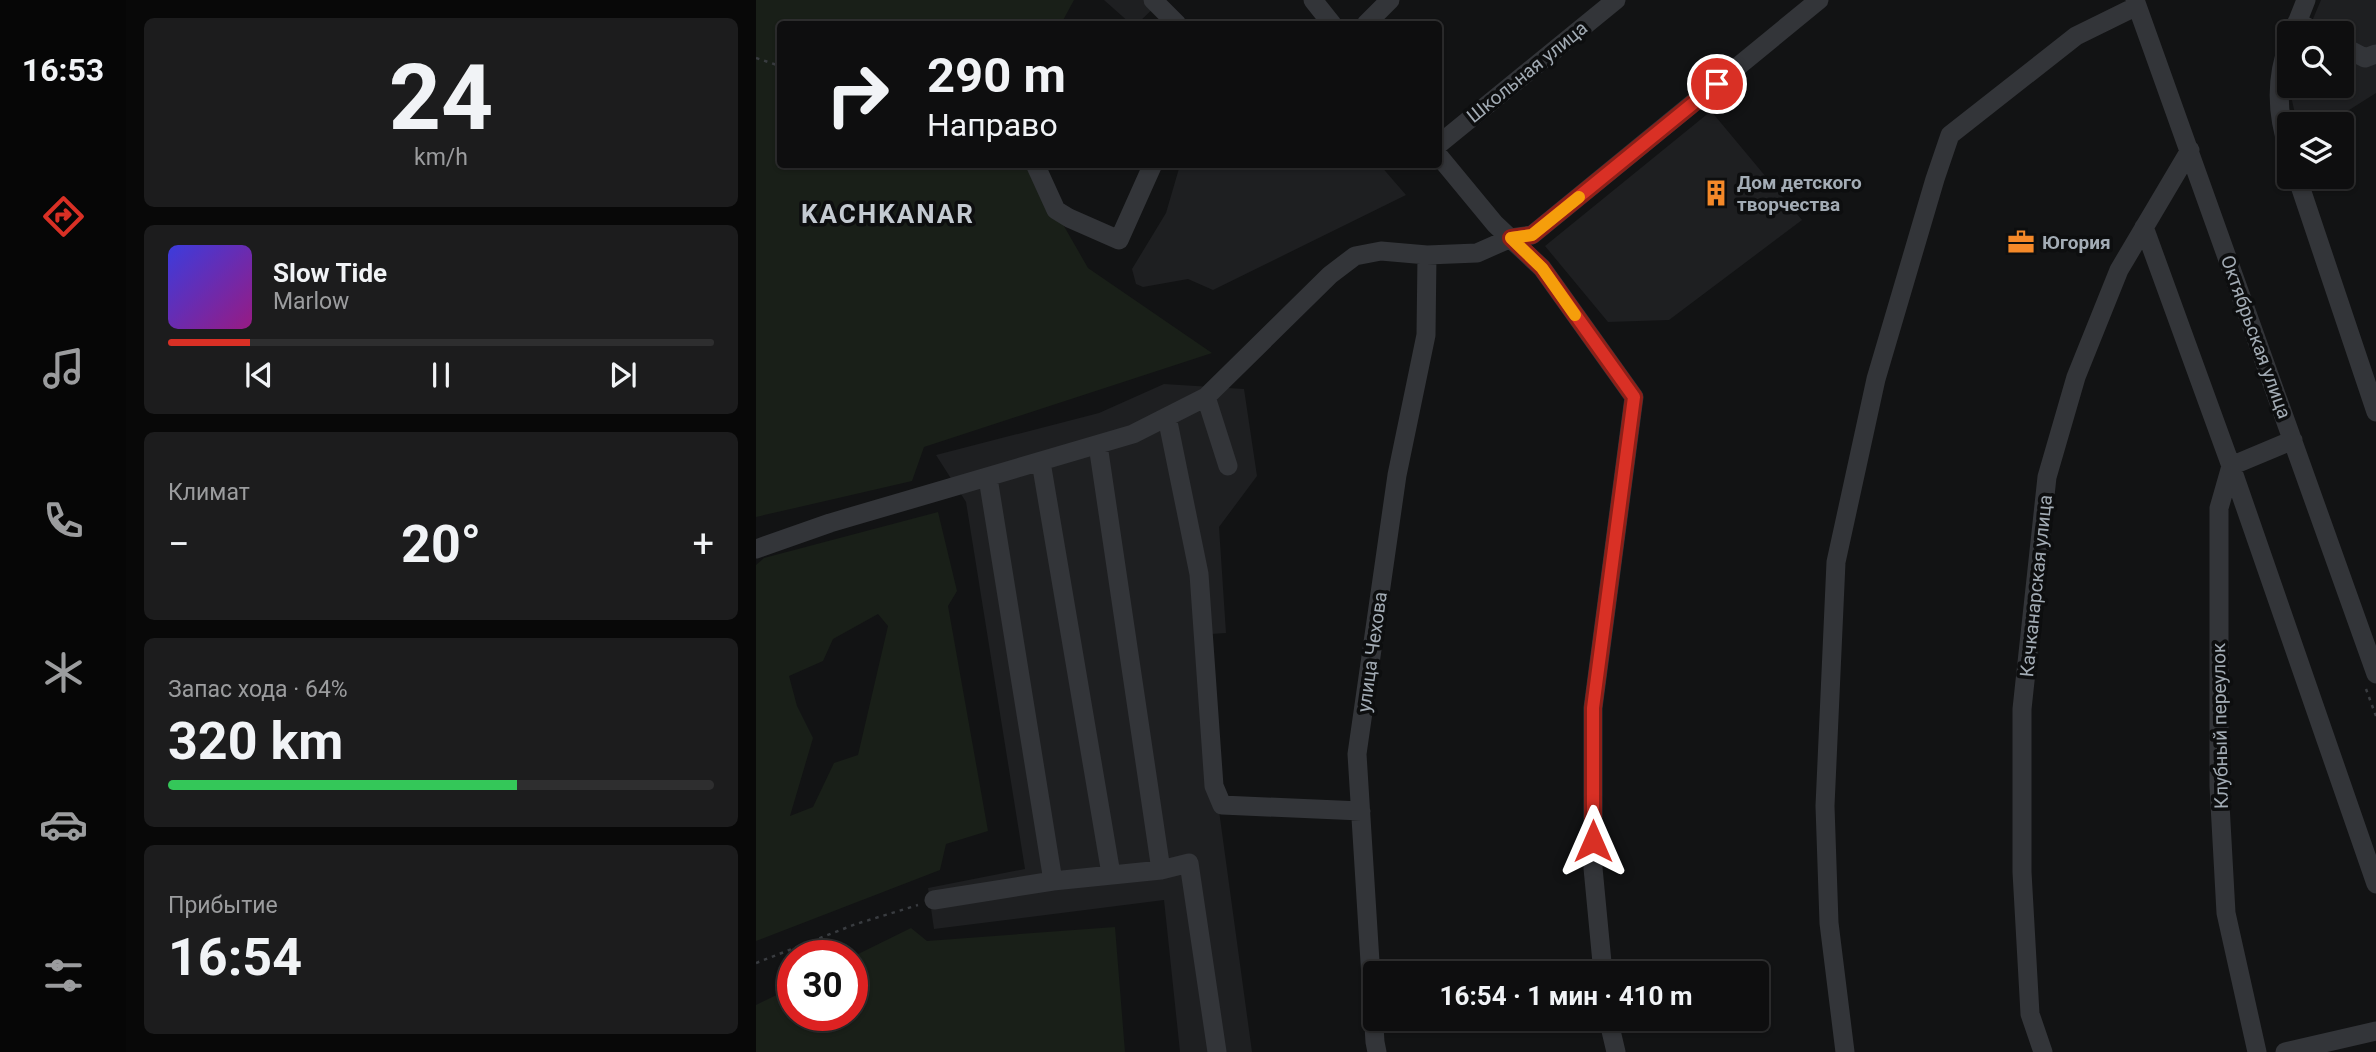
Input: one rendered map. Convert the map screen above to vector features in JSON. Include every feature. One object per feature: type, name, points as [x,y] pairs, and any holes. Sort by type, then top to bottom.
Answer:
[{"type":"street","points":[[1153,0],[1174,21]]},
{"type":"street","points":[[1313,0],[1330,21]]},
{"type":"street","points":[[1369,21],[1390,0]]},
{"type":"street","name":"Школьная улица","points":[[1442,142],[1616,0]]},
{"type":"street","points":[[756,549],[830,523],[1133,434],[1206,397],[1330,275],[1355,256],[1381,251],[1427,256],[1477,253],[1511,238],[1532,235],[1819,0]]},
{"type":"street","points":[[2297,21],[2306,0]]},
{"type":"street","points":[[1845,1052],[1829,923],[1825,806],[1836,562],[1876,379],[1950,135],[2076,36],[2136,3]]},
{"type":"street","name":"Октябрьская улица","points":[[2136,3],[2376,674]]},
{"type":"street","points":[[2354,52],[2365,58],[2376,54]]},
{"type":"street","name":"Качканарская улица","points":[[2043,1052],[2030,1014],[2029,1001],[2022,872],[2022,709],[2047,477],[2076,377],[2119,270],[2190,150]]},
{"type":"street","points":[[1442,160],[1495,224],[1542,268],[1634,397],[1593,708],[1594,868],[1602,961]]},
{"type":"street","points":[[1037,168],[1056,209],[1069,218],[1119,240],[1151,168]]},
{"type":"street","points":[[2301,189],[2376,412]]},
{"type":"street","points":[[2144,227],[2231,466],[2376,884]]},
{"type":"street","name":"улица Чехова","points":[[1377,1052],[1357,754],[1397,475],[1426,335],[1427,256]]},
{"type":"street","points":[[1206,397],[1228,466]]},
{"type":"street","points":[[1167,417],[1199,574],[1214,786],[1222,805],[1361,811]]},
{"type":"street","points":[[2231,466],[2293,440]]},
{"type":"street","points":[[1098,444],[1161,870]]},
{"type":"street","points":[[1041,462],[1111,874]]},
{"type":"street","name":"Клубный переулок","points":[[2231,466],[2219,508],[2219,786],[2226,913],[2257,1052]]},
{"type":"street","points":[[988,478],[1053,881]]},
{"type":"street","points":[[934,900],[1053,881],[1161,870],[1189,863],[1217,1052]]},
{"type":"street","points":[[1611,1031],[1616,1052]]},
{"type":"street","points":[[2285,1052],[2376,1031]]},
{"type":"path","points":[[756,58],[777,65]]},
{"type":"path","points":[[756,963],[856,924],[934,900]]},
{"type":"shaded area","points":[[756,0],[1074,0],[1063,21],[777,21],[777,168],[1031,168],[1088,268],[1212,353],[924,447],[912,481],[756,517]]},
{"type":"shaded area","points":[[1104,0],[1162,0],[1140,21],[1128,21]]},
{"type":"shaded area","points":[[2321,0],[2376,0],[2376,93],[2346,112],[2295,112],[2291,98],[2354,98],[2354,21],[2312,21]]},
{"type":"shaded area","points":[[1711,111],[1802,220],[1669,320],[1608,322],[1545,246]]},
{"type":"shaded area","points":[[1179,168],[1383,168],[1406,195],[1213,290],[1188,279],[1143,287],[1136,284],[1132,269],[1166,213]]},
{"type":"shaded area","points":[[1164,384],[1244,389],[1257,476],[1219,527],[1226,633],[1195,635],[1252,1052],[1180,1052],[1164,900],[934,929],[928,888],[1025,869],[966,502],[936,455],[1099,413]]},
{"type":"shaded area","points":[[938,512],[957,591],[948,606],[988,831],[946,844],[940,870],[756,941],[756,565],[764,558]],"holes":[[[878,614],[888,626],[858,755],[834,763],[813,807],[790,816],[813,738],[797,706],[789,676],[823,661],[833,639]]]},
{"type":"shaded area","points":[[1115,927],[1125,1052],[756,1052],[756,1005],[777,995],[777,1031],[868,1031],[868,949],[911,928],[927,941]]},
{"type":"slow traffic","points":[[1575,315],[1542,268],[1511,238],[1532,235],[1579,197]]},
{"type":"place","name":"Дом детского творчества","points":[[1716,193]]},
{"type":"place","name":"Югория","points":[[2021,242]]},
{"type":"district","name":"KACHKANAR","points":[[888,214]]},
{"type":"route","points":[[1593,841],[1593,708],[1634,397],[1542,268],[1511,238],[1532,235],[1717,84]]}]
